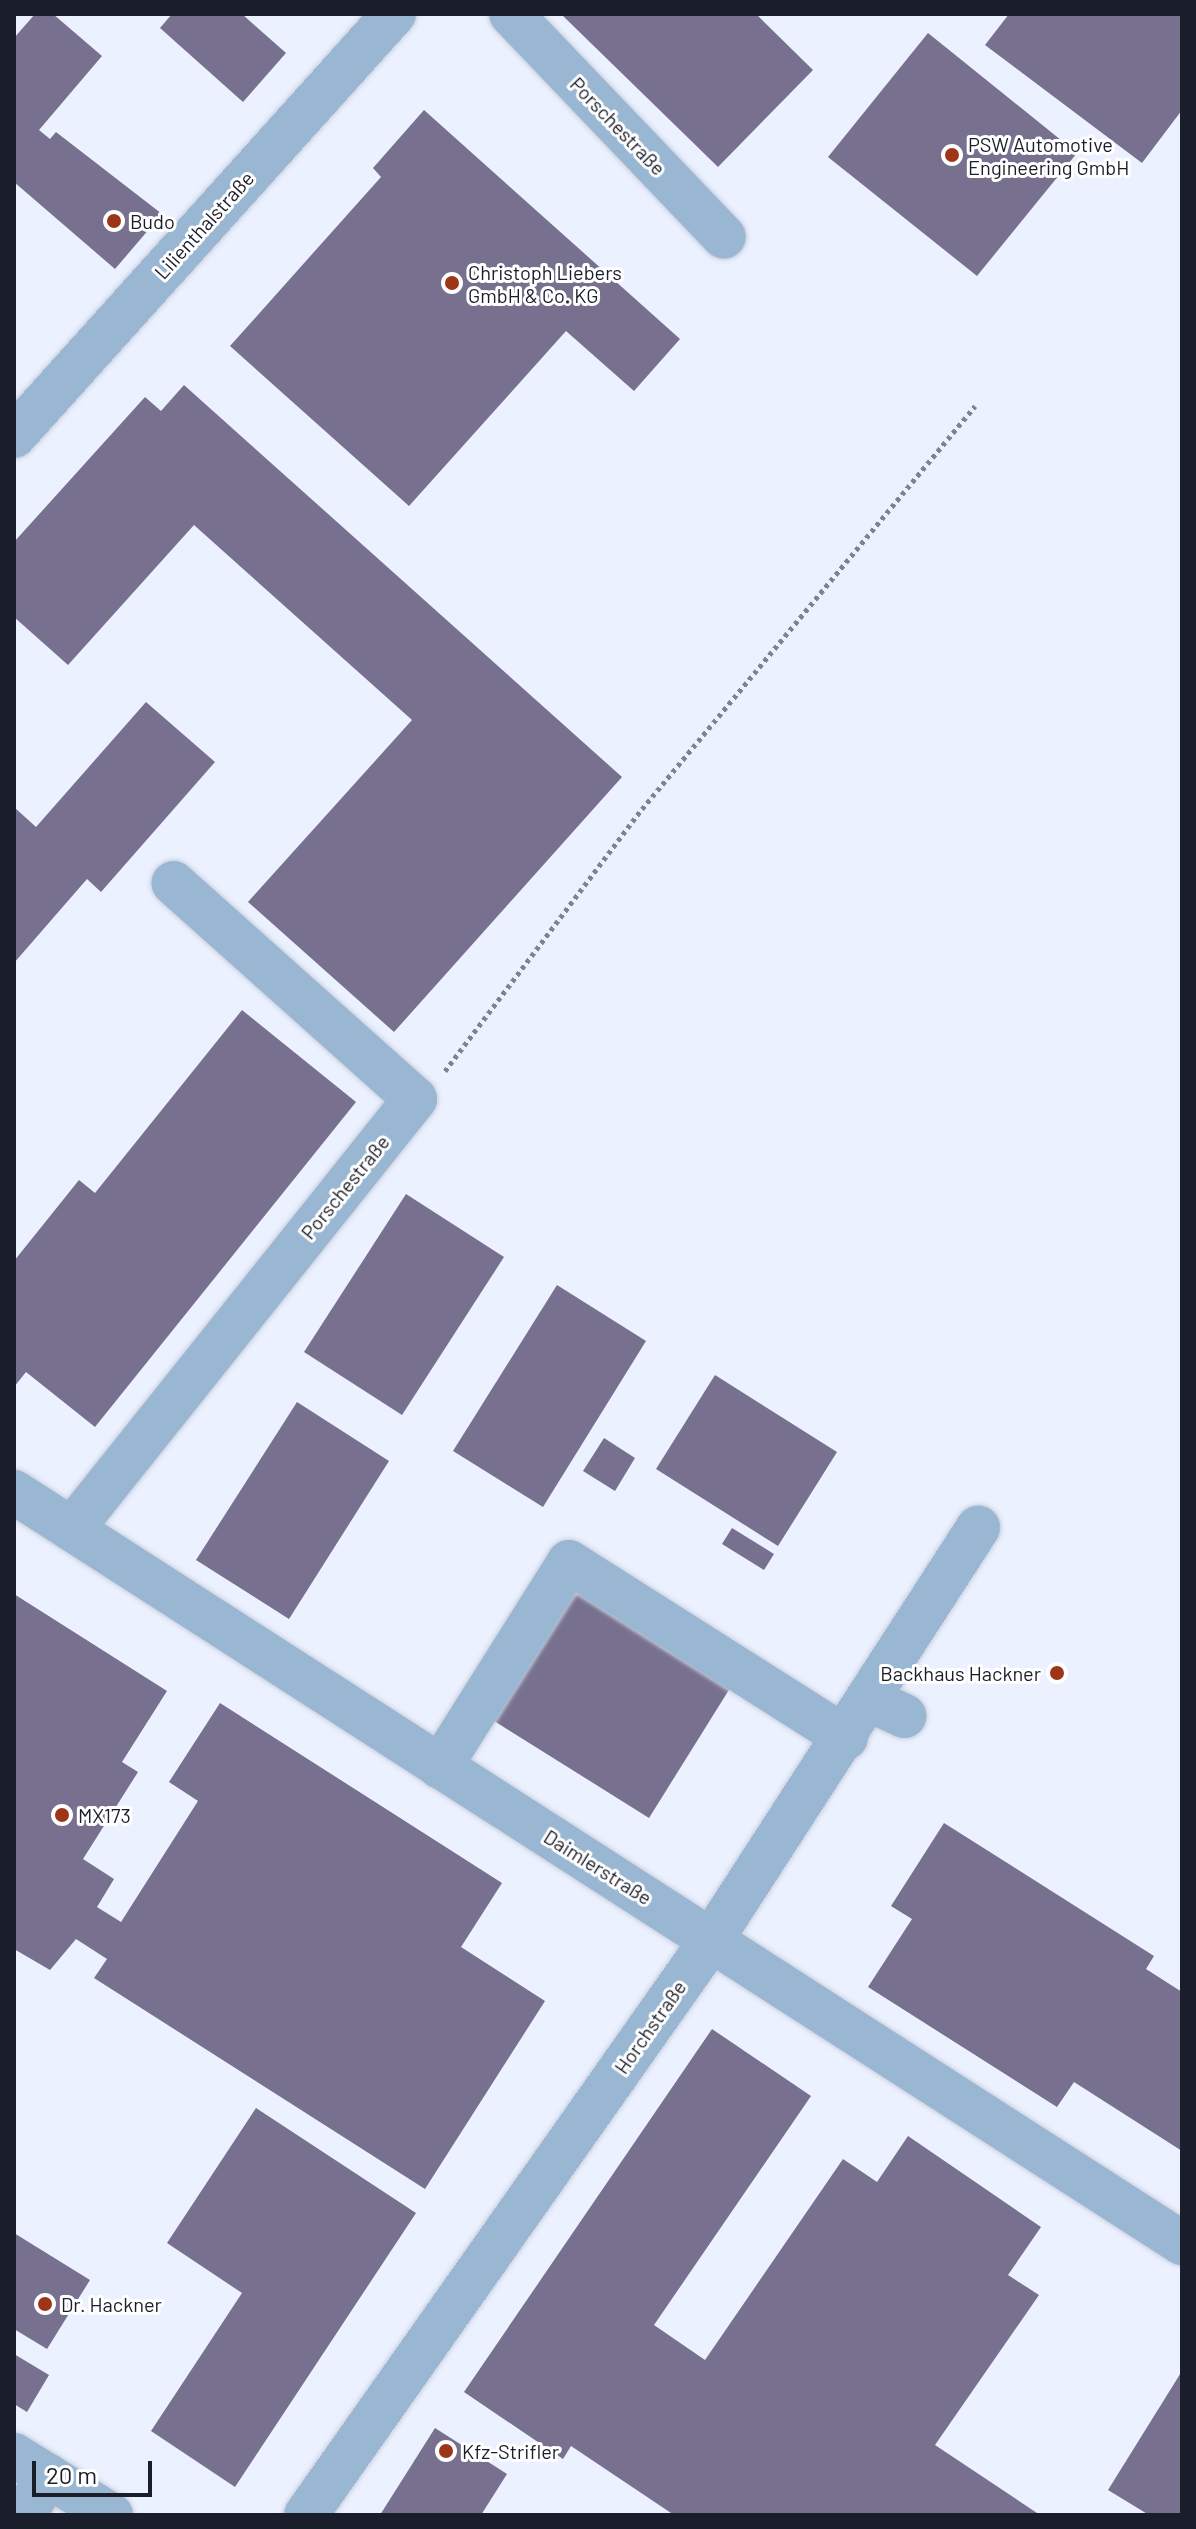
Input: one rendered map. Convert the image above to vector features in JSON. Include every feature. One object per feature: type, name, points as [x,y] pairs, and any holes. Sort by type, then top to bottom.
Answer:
[{"type":"street","name":"Lilienthalstraße","points":[[14,436],[394,14]]},
{"type":"street","name":"Porschestraße","points":[[511,14],[724,237]]},
{"type":"street","points":[[173,883],[415,1099]]},
{"type":"street","name":"Porschestraße","points":[[72,1529],[415,1099]]},
{"type":"street","name":"Daimlerstraße","points":[[14,1492],[1182,2243]]},
{"type":"street","name":"Horchstraße","points":[[306,2515],[712,1939],[846,1738],[887,1708],[978,1528]]},
{"type":"street","points":[[440,1767],[569,1562],[846,1738]]},
{"type":"street","points":[[24,2515],[31,2466],[111,2515]]},
{"type":"path","points":[[415,1099],[846,556],[975,406]]},
{"type":"building","points":[[35,14],[53,14],[102,56],[39,130],[50,139],[56,132],[162,214],[115,269],[14,182],[14,38]]},
{"type":"building","points":[[172,14],[242,14],[286,53],[243,102],[160,28]]},
{"type":"building","points":[[561,14],[756,14],[813,70],[718,167]]},
{"type":"building","points":[[1009,14],[1182,14],[1182,110],[1142,163],[985,45]]},
{"type":"building","name":"PSW Automotive Engineering GmbH","points":[[928,33],[1077,153],[977,276],[828,157]]},
{"type":"building","name":"Christoph Liebers GmbH & Co. KG","points":[[424,110],[680,339],[634,391],[566,331],[409,506],[230,346],[381,177],[373,168]]},
{"type":"building","points":[[184,385],[622,777],[394,1032],[248,902],[412,720],[194,525],[68,665],[14,617],[14,542],[145,397],[161,411]]},
{"type":"building","points":[[146,702],[215,762],[101,892],[87,879],[14,963],[14,807],[36,827]]},
{"type":"building","points":[[242,1010],[356,1102],[95,1427],[26,1372],[14,1387],[14,1261],[79,1180],[95,1193]]},
{"type":"building","points":[[406,1194],[504,1257],[402,1415],[304,1352]]},
{"type":"building","points":[[557,1285],[646,1341],[543,1507],[453,1451]]},
{"type":"building","points":[[715,1375],[837,1452],[778,1546],[656,1469]]},
{"type":"building","points":[[297,1402],[389,1461],[289,1619],[196,1560]]},
{"type":"building","points":[[604,1438],[635,1458],[615,1491],[583,1471]]},
{"type":"building","points":[[732,1528],[774,1554],[764,1570],[722,1544]]},
{"type":"building","points":[[574,1587],[732,1685],[649,1818],[491,1719]]},
{"type":"building","points":[[14,1594],[167,1691],[122,1762],[138,1772],[83,1859],[114,1879],[97,1907],[121,1922],[198,1801],[169,1782],[220,1703],[502,1883],[461,1947],[545,2001],[425,2189],[94,1978],[107,1959],[76,1939],[50,1970],[14,1949]]},
{"type":"building","points":[[944,1823],[1154,1956],[1146,1969],[1182,1992],[1182,2151],[1074,2082],[1057,2107],[868,1987],[912,1919],[891,1906]]},
{"type":"building","points":[[712,2029],[811,2096],[654,2325],[705,2360],[843,2159],[877,2182],[908,2136],[1041,2227],[1008,2275],[1039,2295],[935,2445],[1040,2515],[674,2515],[571,2446],[563,2459],[464,2392]]},
{"type":"building","points":[[256,2108],[416,2213],[235,2487],[151,2431],[242,2293],[167,2243]]},
{"type":"building","name":"Dr. Hackner","points":[[14,2233],[90,2280],[47,2349],[14,2329]]},
{"type":"building","points":[[14,2354],[49,2375],[27,2412],[14,2404]]},
{"type":"building","points":[[1182,2371],[1182,2515],[1149,2515],[1108,2490]]},
{"type":"building","name":"Kfz-Strifler","points":[[435,2428],[507,2474],[481,2515],[380,2515]]},
{"type":"place","name":"PSW Automotive Engineering GmbH","points":[[952,155]]},
{"type":"place","name":"Budo","points":[[114,221]]},
{"type":"place","name":"Christoph Liebers GmbH & Co. KG","points":[[452,283]]},
{"type":"place","name":"Backhaus Hackner","points":[[1057,1673]]},
{"type":"place","name":"MX173","points":[[62,1815]]},
{"type":"place","name":"Dr. Hackner","points":[[45,2304]]},
{"type":"place","name":"Kfz-Strifler","points":[[446,2451]]}]
